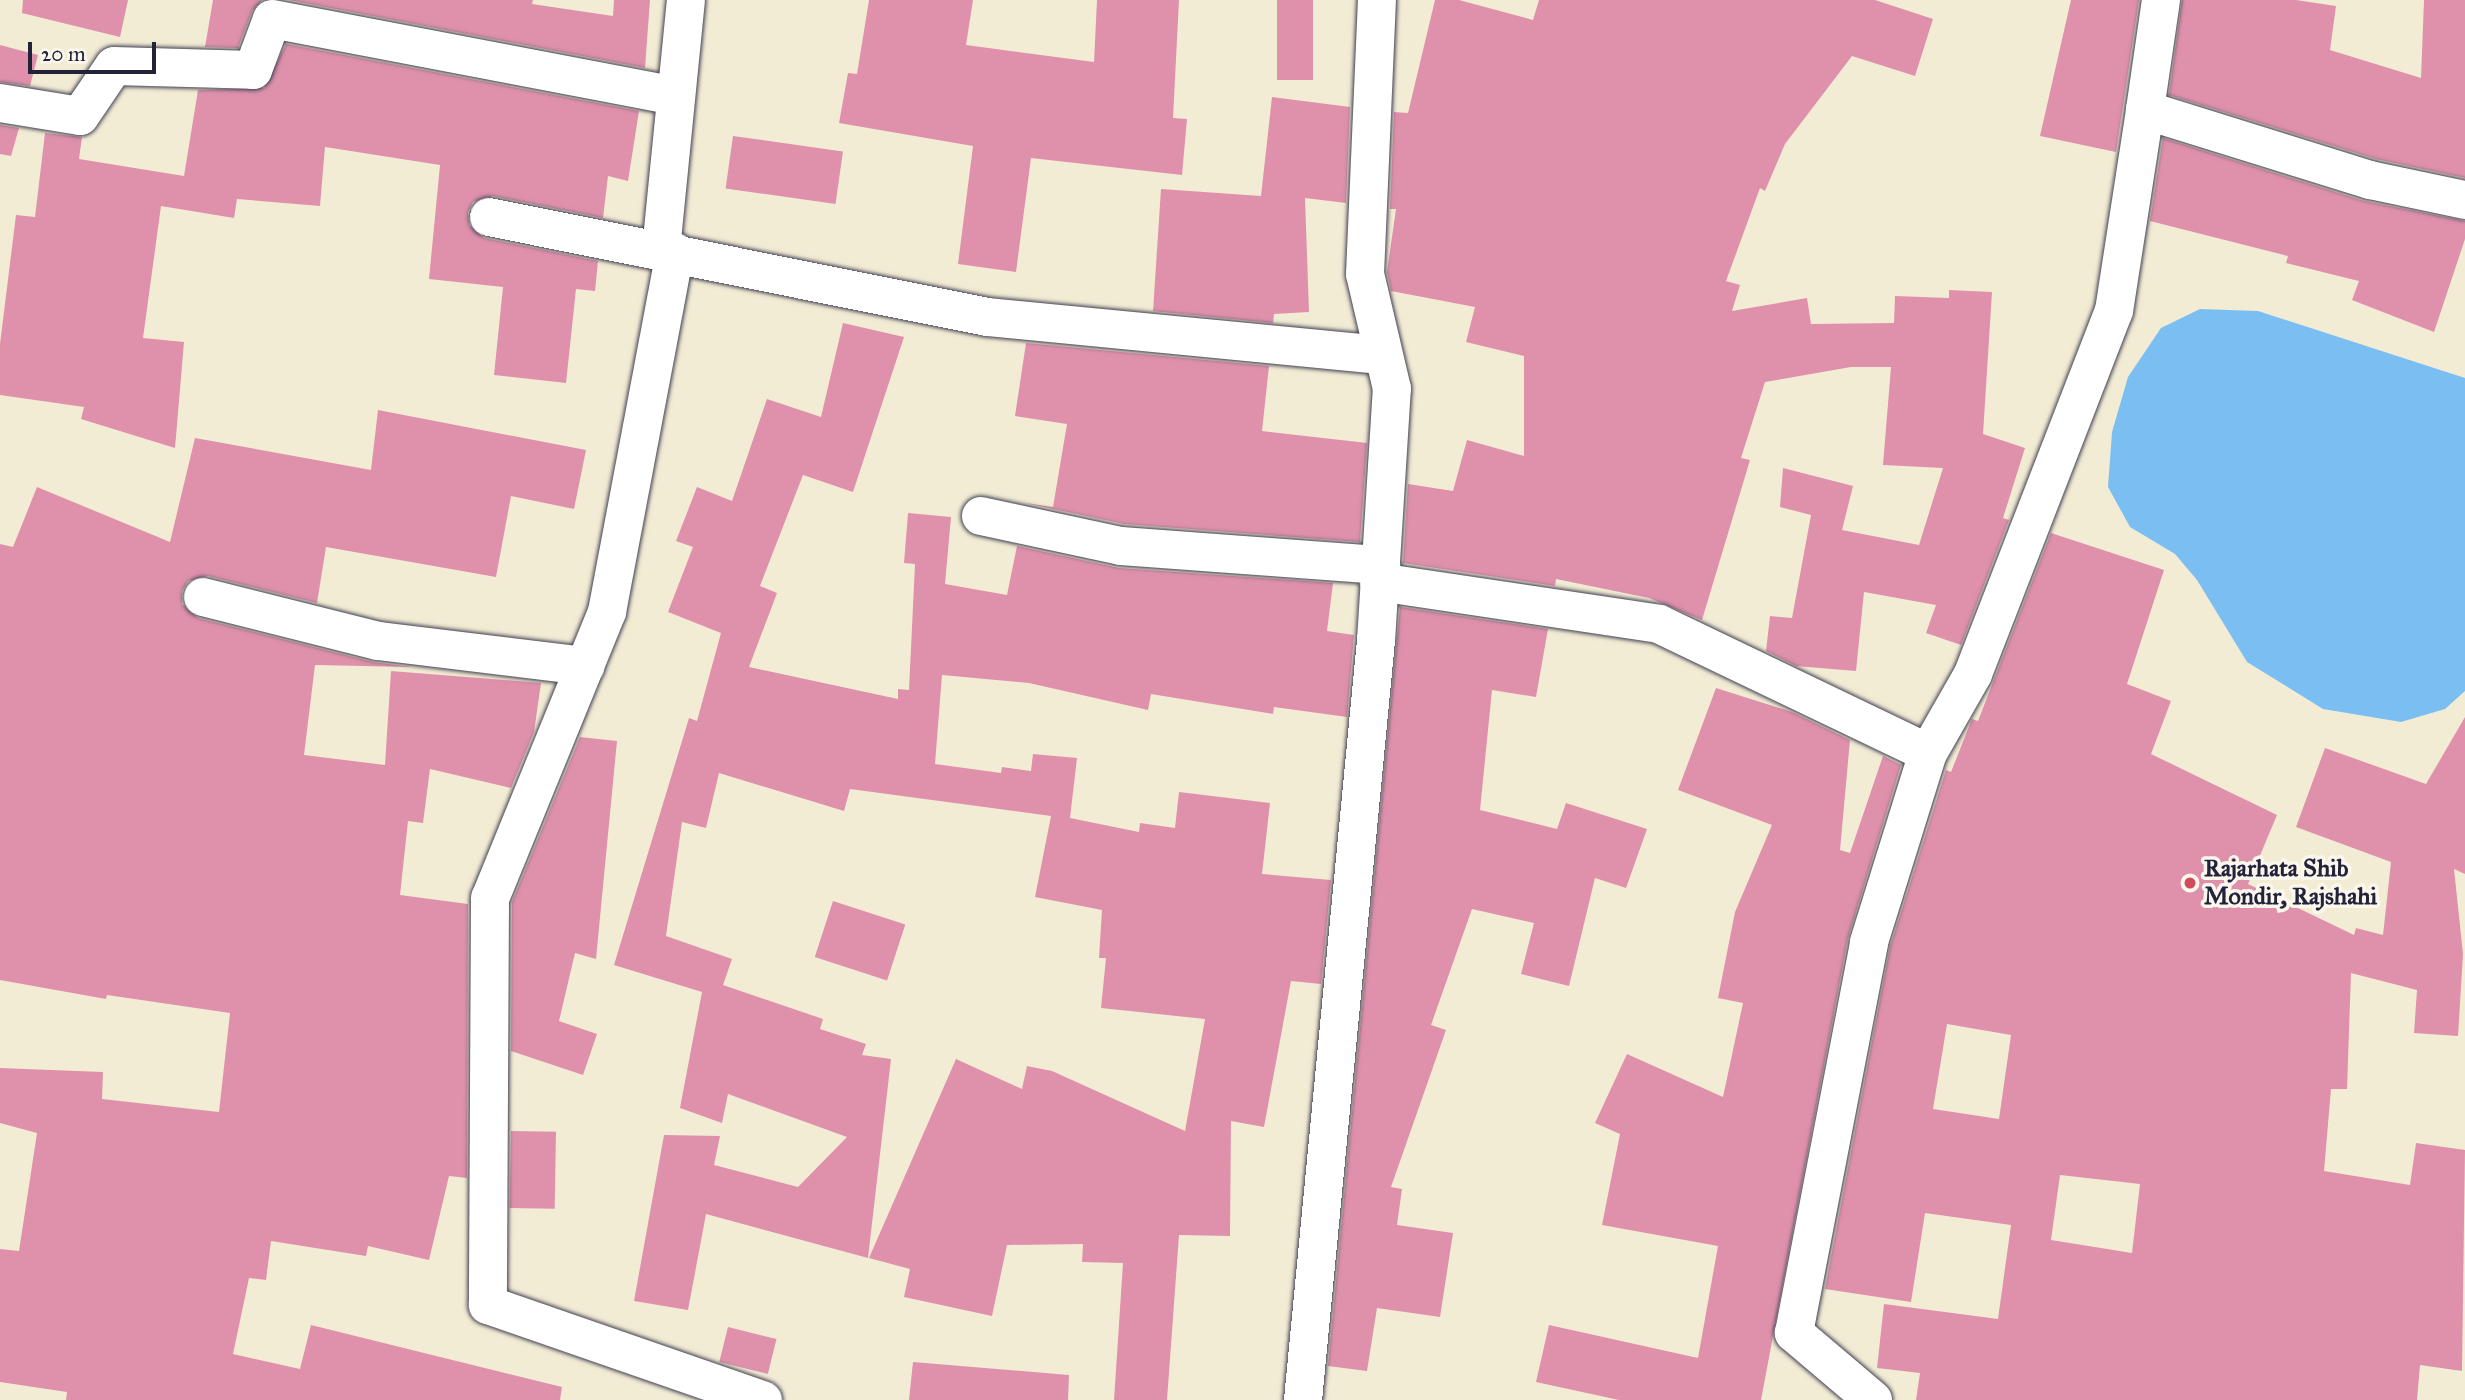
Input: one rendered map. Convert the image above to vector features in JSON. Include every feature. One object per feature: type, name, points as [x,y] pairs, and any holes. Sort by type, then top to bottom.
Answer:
[{"type":"street","points":[[686,0],[676,96],[668,251],[607,612],[490,898],[488,1305],[763,1400]]},
{"type":"street","points":[[1303,1400],[1380,574],[1392,389],[1365,274],[1377,0]]},
{"type":"street","points":[[1873,1400],[1794,1334],[1869,942],[1928,753],[1973,674],[2114,311],[2161,0]]},
{"type":"street","points":[[0,103],[80,116],[114,66],[253,70],[272,19],[676,96]]},
{"type":"street","points":[[2145,110],[2370,180],[2465,200]]},
{"type":"street","points":[[489,217],[987,317],[1383,355]]},
{"type":"street","points":[[981,516],[1121,546],[1380,574],[1659,624],[1928,753]]},
{"type":"street","points":[[203,597],[378,641],[586,666]]},
{"type":"water","points":[[2200,309],[2258,311],[2465,378],[2465,691],[2445,709],[2401,722],[2323,709],[2247,662],[2197,580],[2175,554],[2130,527],[2108,487],[2112,432],[2128,377],[2161,328]]},
{"type":"building","points":[[23,0],[128,0],[120,37],[22,13]]},
{"type":"building","points":[[213,0],[262,0],[252,11],[238,48],[205,47]]},
{"type":"building","points":[[289,0],[533,0],[532,4],[613,16],[614,0],[650,0],[645,68]]},
{"type":"building","points":[[869,0],[973,0],[966,45],[1094,62],[1097,0],[1179,0],[1173,118],[1187,119],[1182,175],[1031,158],[1016,272],[958,264],[973,146],[839,123],[848,73],[857,74]]},
{"type":"building","points":[[1277,0],[1313,0],[1313,80],[1277,80]]},
{"type":"building","points":[[1435,0],[1459,0],[1533,20],[1539,0],[1875,0],[1933,19],[1915,76],[1852,56],[1785,144],[1765,191],[1760,188],[1726,281],[1740,285],[1732,311],[1807,298],[1811,324],[1894,323],[1895,296],[1949,298],[1949,290],[1992,292],[1983,434],[2025,448],[2003,518],[2009,520],[1961,645],[1926,633],[1936,605],[1864,592],[1856,671],[1796,666],[1766,651],[1770,616],[1792,618],[1811,515],[1780,507],[1783,468],[1853,486],[1842,530],[1919,545],[1943,468],[1883,465],[1891,367],[1851,367],[1765,382],[1741,458],[1750,460],[1702,620],[1649,598],[1556,579],[1555,586],[1403,563],[1408,484],[1453,491],[1467,440],[1524,456],[1524,356],[1466,342],[1475,307],[1391,291],[1387,272],[1396,209],[1390,209],[1394,112],[1408,113]]},
{"type":"building","points":[[2071,0],[2139,0],[2116,152],[2040,136]]},
{"type":"building","points":[[2182,0],[2296,0],[2336,6],[2330,50],[2421,78],[2424,0],[2465,0],[2465,178],[2376,159],[2169,95]]},
{"type":"building","points":[[286,44],[639,111],[628,181],[608,176],[603,218],[493,196],[473,202],[468,212],[469,225],[484,238],[598,261],[595,291],[576,289],[566,383],[494,375],[503,287],[429,279],[440,165],[325,147],[320,206],[237,199],[234,218],[161,206],[143,338],[184,342],[175,448],[81,419],[84,407],[0,395],[0,344],[16,215],[35,217],[45,133],[82,137],[79,159],[184,176],[198,90],[264,88]]},
{"type":"building","points":[[0,45],[38,55],[30,86],[0,82]]},
{"type":"building","points":[[1272,97],[1350,107],[1346,203],[1305,198],[1309,312],[1274,314],[1273,323],[1153,311],[1161,189],[1261,196]]},
{"type":"building","points":[[0,125],[19,128],[11,156],[0,154]]},
{"type":"building","points":[[733,136],[843,151],[836,204],[726,188]]},
{"type":"building","points":[[2163,138],[2364,201],[2465,221],[2465,239],[2434,332],[2352,300],[2359,281],[2286,263],[2288,256],[2150,221]]},
{"type":"building","points":[[843,323],[904,337],[853,492],[803,475],[760,586],[777,593],[749,667],[898,699],[898,689],[909,690],[915,564],[904,563],[908,513],[951,517],[945,584],[1007,595],[1017,546],[1119,568],[1333,583],[1327,631],[1354,635],[1347,717],[1274,707],[1273,714],[1151,694],[1148,710],[1029,683],[942,675],[935,764],[1001,773],[1002,767],[1031,771],[1033,754],[1077,758],[1070,818],[1139,832],[1140,823],[1175,828],[1179,792],[1270,803],[1262,874],[1331,880],[1321,984],[1291,981],[1264,1127],[1231,1121],[1230,1236],[1179,1235],[1167,1400],[1114,1400],[1123,1263],[1082,1262],[1083,1244],[1007,1245],[992,1316],[904,1297],[910,1269],[869,1258],[956,1059],[1022,1089],[1027,1066],[1052,1071],[1185,1131],[1205,1019],[1101,1008],[1106,958],[1099,958],[1102,910],[1035,897],[1051,816],[850,789],[844,811],[719,773],[706,828],[682,822],[666,936],[732,959],[723,985],[823,1019],[820,1029],[866,1044],[862,1055],[891,1059],[868,1258],[706,1214],[688,1310],[634,1301],[664,1135],[720,1136],[714,1165],[798,1187],[847,1137],[728,1094],[722,1123],[680,1108],[702,992],[614,965],[689,718],[697,721],[721,633],[668,612],[693,547],[676,541],[697,487],[732,501],[767,399],[821,417]]},
{"type":"building","points":[[1026,343],[1269,366],[1262,431],[1367,443],[1360,542],[1124,524],[1025,503],[1053,507],[1067,424],[1015,416]]},
{"type":"building","points":[[378,410],[586,450],[574,509],[511,496],[496,577],[326,547],[317,603],[208,576],[188,581],[182,591],[182,604],[198,618],[373,662],[411,667],[315,665],[304,755],[385,765],[391,671],[541,683],[534,732],[511,788],[430,769],[423,823],[408,821],[400,895],[468,904],[467,1178],[449,1176],[429,1260],[368,1246],[366,1256],[271,1241],[266,1280],[249,1278],[233,1354],[300,1369],[311,1325],[562,1387],[560,1400],[66,1400],[67,1392],[0,1382],[0,1249],[19,1251],[37,1133],[0,1123],[0,1068],[103,1072],[102,1099],[219,1112],[230,1013],[107,995],[106,999],[0,980],[0,544],[13,547],[37,487],[170,542],[195,438],[371,470]]},
{"type":"building","points":[[2051,533],[2164,570],[2127,684],[2171,701],[2151,754],[2277,815],[2248,884],[2354,935],[2356,928],[2383,935],[2391,862],[2296,827],[2325,748],[2426,784],[2465,717],[2465,874],[2454,869],[2463,954],[2458,1036],[2414,1033],[2417,990],[2351,973],[2347,1089],[2331,1089],[2324,1171],[2410,1185],[2416,1143],[2465,1150],[2462,1371],[2420,1365],[2417,1400],[1916,1400],[1920,1373],[1877,1368],[1884,1304],[1998,1319],[2011,1225],[1925,1213],[1911,1302],[1825,1289],[1890,947],[1946,770],[1951,772],[1972,719],[1978,721]],"holes":[[[1947,1024],[2011,1035],[1999,1119],[1933,1109]],[[2060,1175],[2140,1184],[2132,1253],[2051,1240]]]},
{"type":"building","points":[[1400,607],[1548,629],[1536,697],[1492,690],[1480,810],[1557,829],[1566,803],[1647,829],[1626,888],[1595,878],[1569,986],[1521,974],[1534,923],[1472,909],[1431,1025],[1446,1030],[1391,1187],[1402,1189],[1397,1225],[1453,1233],[1440,1317],[1377,1308],[1367,1371],[1328,1366]]},
{"type":"building","points":[[1716,688],[1792,712],[1850,740],[1840,850],[1850,853],[1883,756],[1901,765],[1848,938],[1761,1400],[1619,1400],[1536,1382],[1549,1325],[1698,1358],[1718,1246],[1602,1225],[1620,1134],[1595,1123],[1627,1054],[1723,1097],[1743,1003],[1718,998],[1735,912],[1772,825],[1678,790]]},
{"type":"building","points":[[580,737],[617,741],[596,959],[575,953],[559,1021],[597,1034],[583,1075],[511,1051],[512,902]]},
{"type":"building","points":[[833,901],[905,924],[887,981],[815,957]]},
{"type":"building","points":[[511,1131],[556,1132],[555,1209],[510,1208]]},
{"type":"building","points":[[728,1327],[777,1339],[768,1374],[719,1362]]},
{"type":"building","points":[[913,1362],[1069,1375],[1068,1400],[909,1400]]},
{"type":"place","name":"Rajarhata Shib Mondir, Rajshahi","points":[[2190,883]]}]
